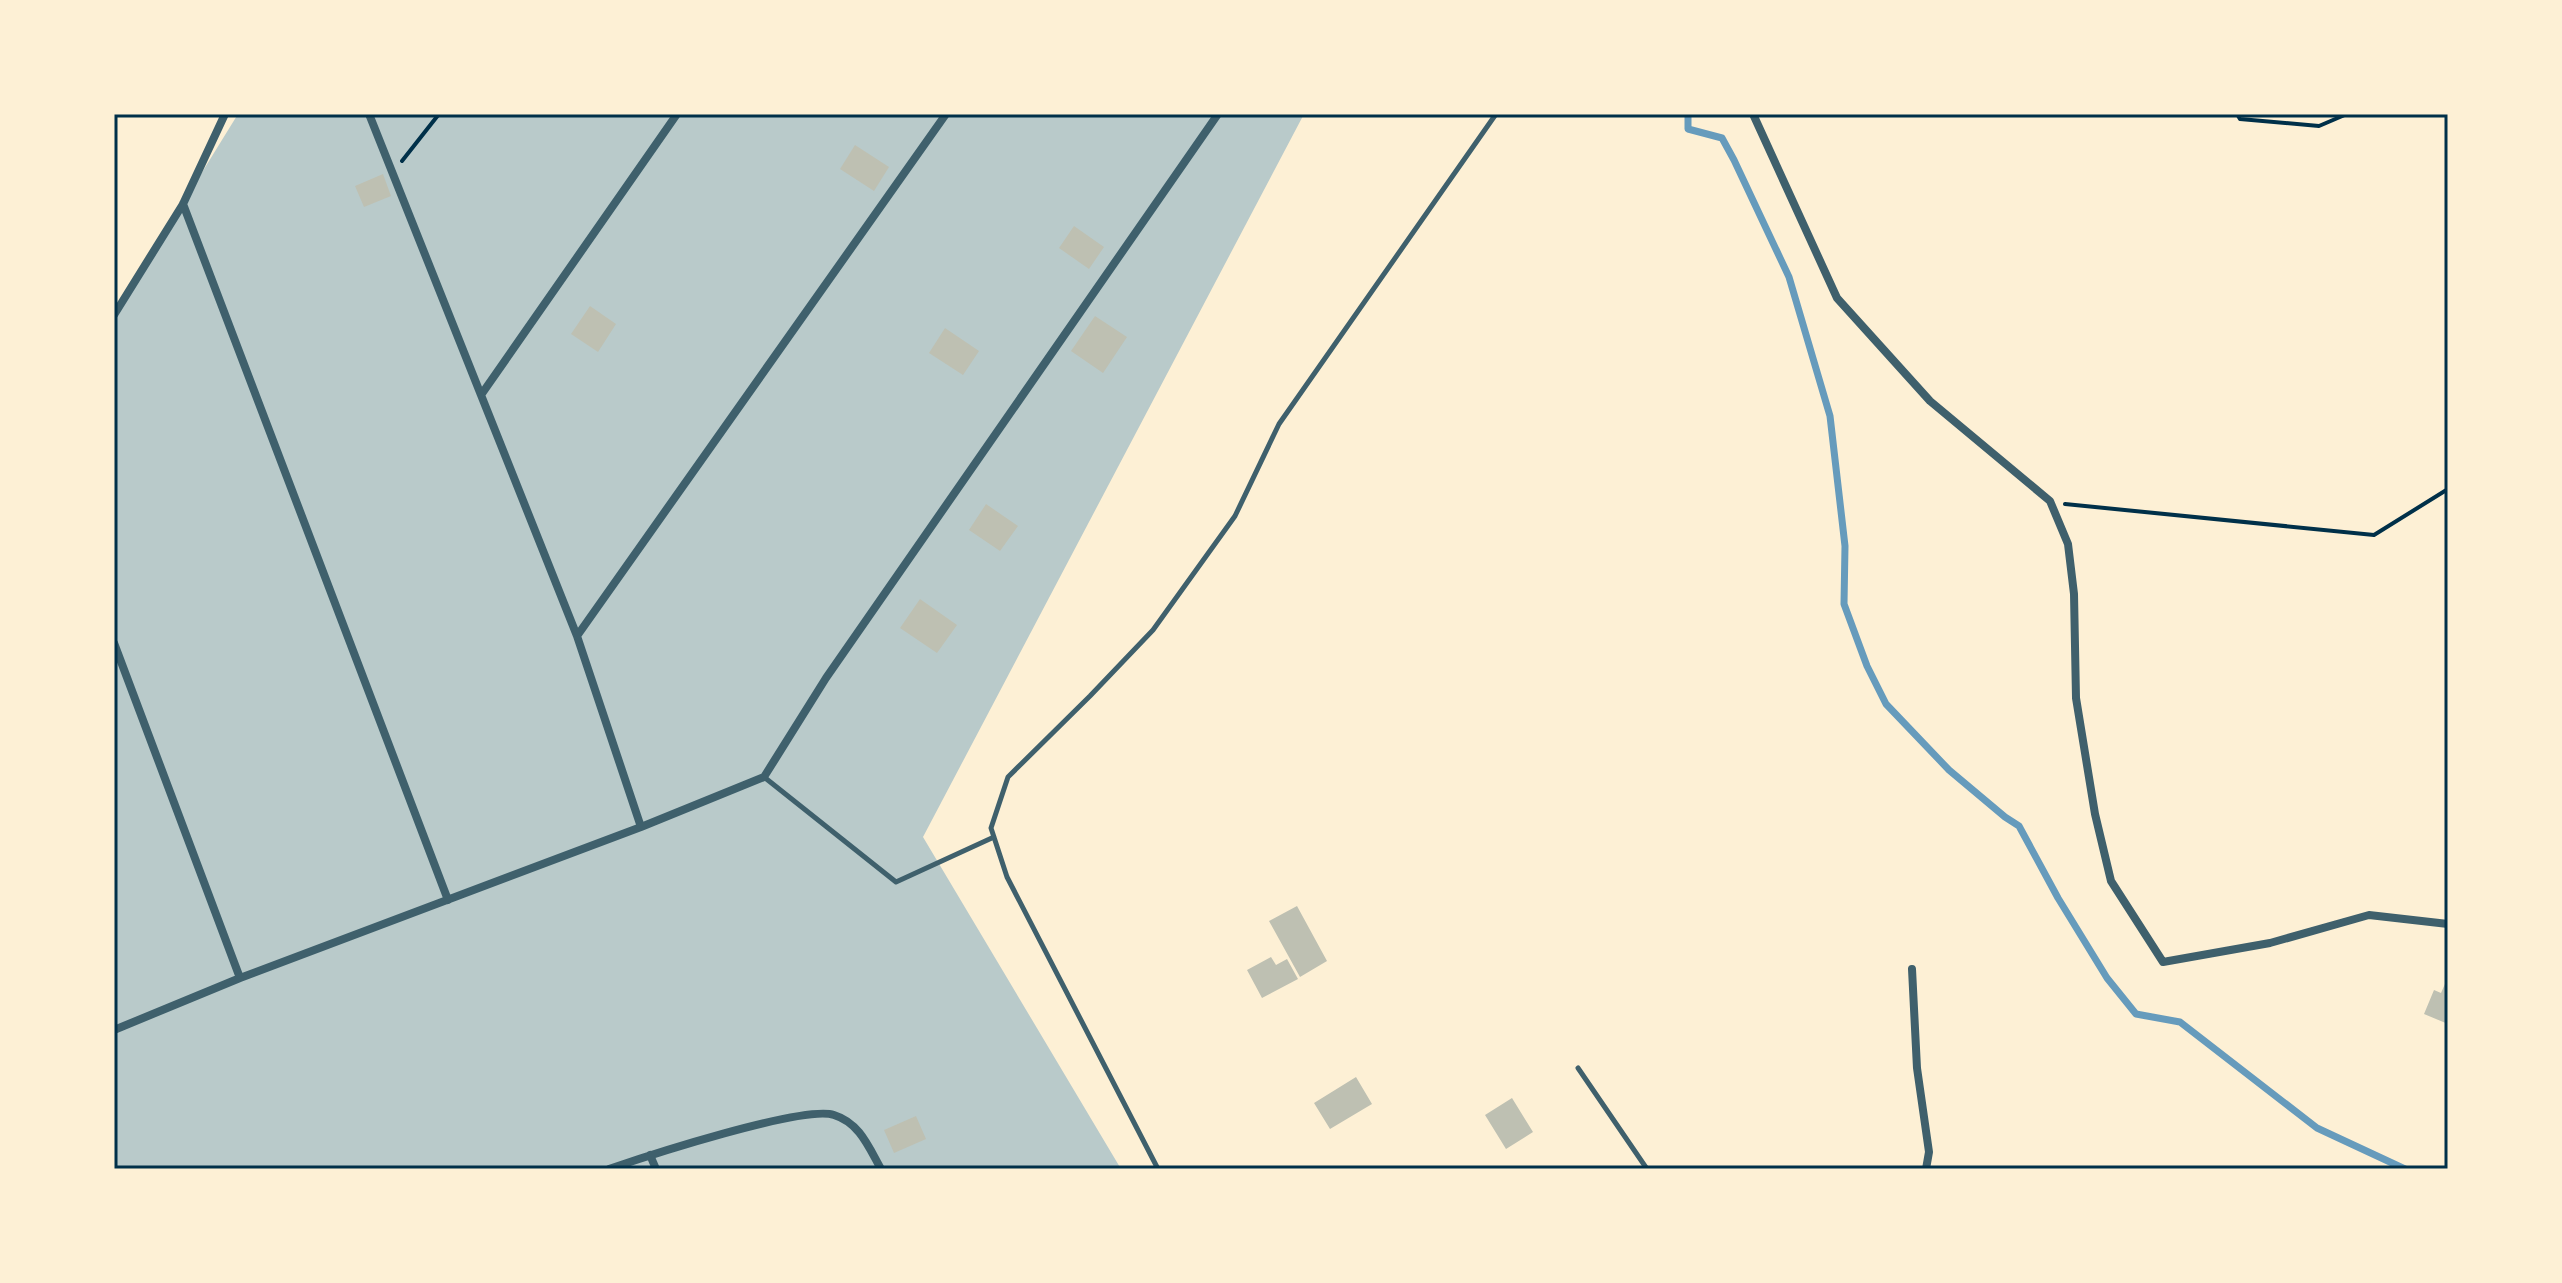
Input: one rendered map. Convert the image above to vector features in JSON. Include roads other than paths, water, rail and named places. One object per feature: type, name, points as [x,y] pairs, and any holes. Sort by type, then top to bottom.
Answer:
[{"type":"street","points":[[114,315],[183,204],[225,114]]},
{"type":"street","points":[[369,114],[577,636],[641,827]]},
{"type":"street","points":[[481,395],[677,114]]},
{"type":"street","points":[[577,636],[946,114]]},
{"type":"street","points":[[114,1030],[240,978],[641,827],[764,777],[835,664],[1218,114]]},
{"type":"street","points":[[1753,114],[1837,298],[1930,401],[2050,501],[2068,544],[2074,594],[2076,698],[2098,828],[2111,881],[2163,962],[2270,943],[2369,915],[2448,924]]},
{"type":"street","points":[[183,204],[448,900]]},
{"type":"street","points":[[114,643],[240,978]]},
{"type":"street","points":[[1912,969],[1917,1068],[1929,1152],[1926,1169]]},
{"type":"street","points":[[609,1169],[801,1115],[834,1115],[860,1130],[881,1169]]},
{"type":"street","points":[[650,1155],[656,1169]]},
{"type":"lane","points":[[1158,1169],[1007,877],[991,828],[1008,777],[1153,630],[1235,516],[1279,424],[1496,114]]},
{"type":"lane","points":[[764,777],[896,882],[994,837]]},
{"type":"lane","points":[[1578,1068],[1647,1169]]},
{"type":"waterway","points":[[1688,114],[1688,129],[1722,138],[1789,277],[1830,416],[1845,546],[1844,604],[1867,666],[1886,704],[1949,770],[2019,826],[2107,978],[2136,1014],[2180,1022],[2317,1128],[2405,1169]]}]
